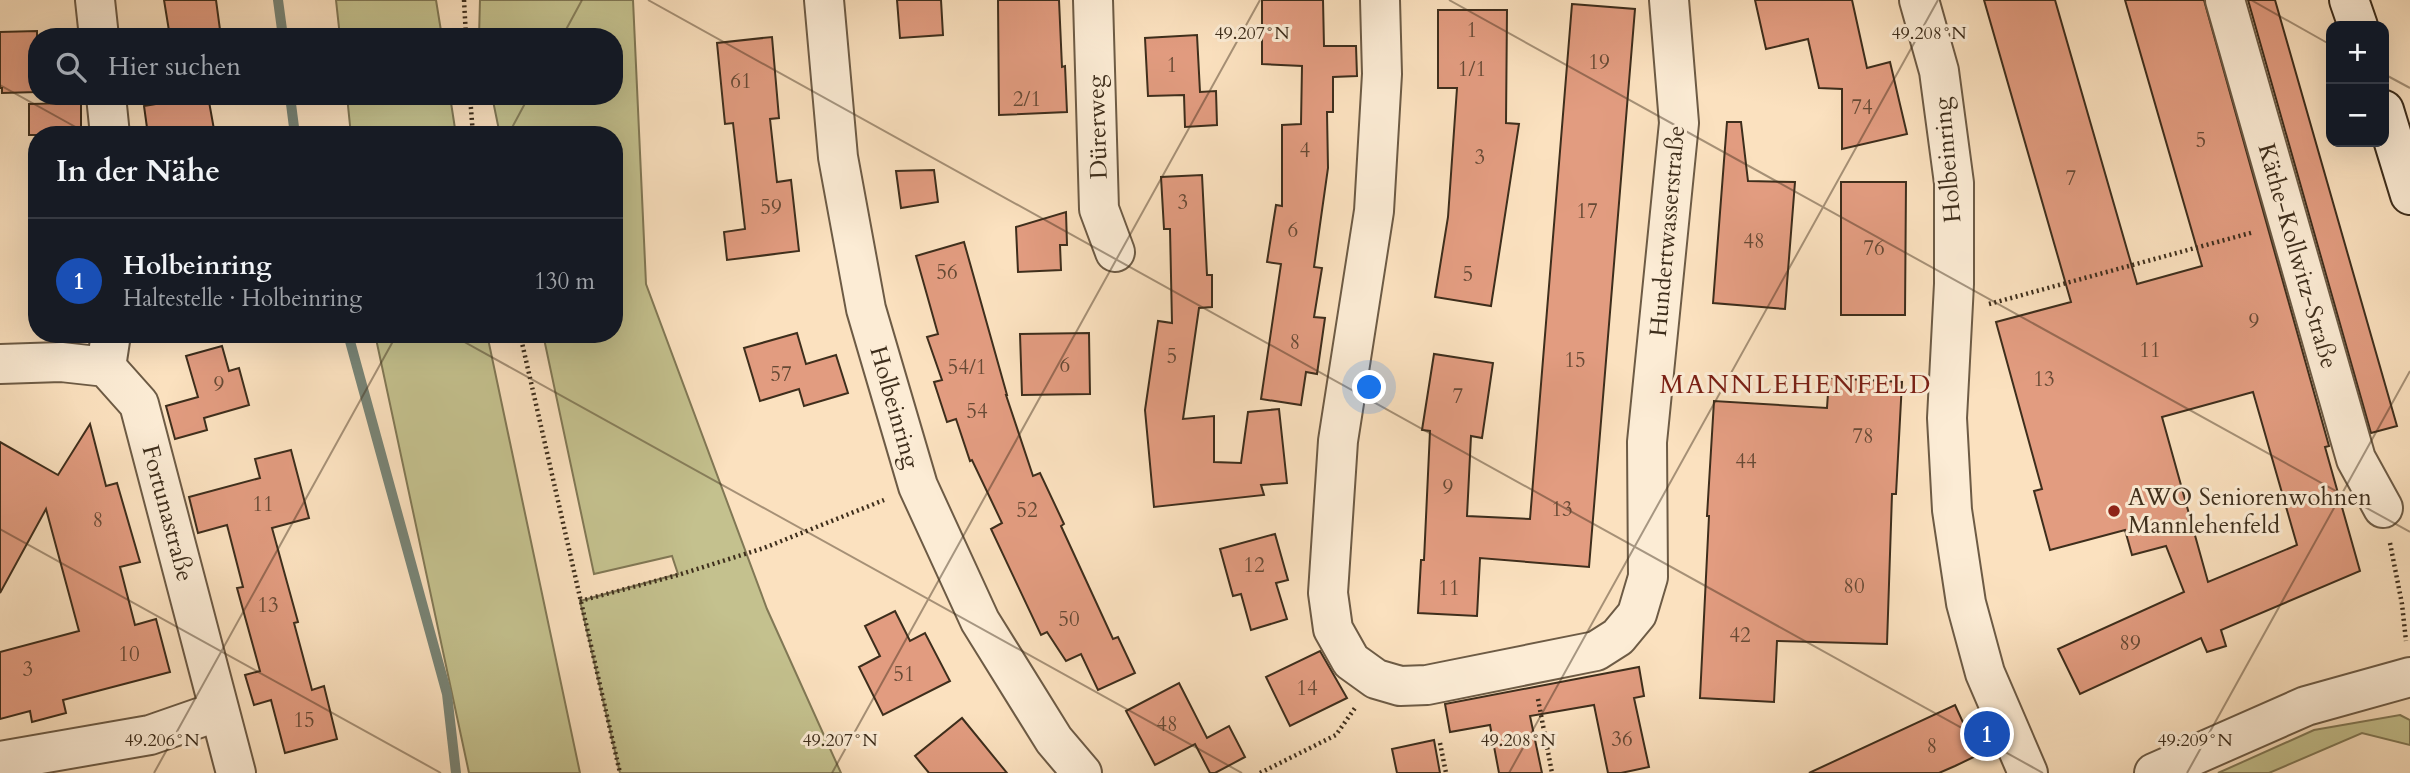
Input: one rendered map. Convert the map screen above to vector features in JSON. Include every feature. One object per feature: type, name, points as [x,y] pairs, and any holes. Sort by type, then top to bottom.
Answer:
[{"type":"street","points":[[95,0],[98,28]]},
{"type":"street","name":"Holbeinring","points":[[824,0],[838,157],[866,309],[918,486],[980,621],[1054,740],[1082,773]]},
{"type":"street","name":"Dürerweg","points":[[1093,0],[1099,208],[1115,252]]},
{"type":"street","name":"Hundertwasserstraße","points":[[1380,0],[1382,74],[1374,211],[1338,441],[1328,593],[1333,629],[1351,661],[1376,679],[1400,686],[1427,685],[1596,651],[1618,637],[1637,614],[1648,577],[1647,442],[1679,123],[1670,0]]},
{"type":"street","name":"Holbeinring","points":[[1919,0],[1939,71],[1954,183],[1947,418],[1952,510],[1966,603],[1985,673],[2028,773]]},
{"type":"street","name":"Käthe-Kollwitz-Straße","points":[[2225,0],[2356,459],[2383,508]]},
{"type":"street","points":[[2349,0],[2356,21]]},
{"type":"street","points":[[107,105],[109,126]]},
{"type":"street","points":[[2389,126],[2407,184]]},
{"type":"street","name":"Fortunastraße","points":[[0,364],[61,362],[108,351],[139,404],[236,773]]},
{"type":"street","points":[[2154,773],[2306,706],[2410,677]]},
{"type":"street","points":[[0,761],[150,735],[219,711]]},
{"type":"path","points":[[464,0],[466,28]]},
{"type":"path","points":[[471,105],[472,126]]},
{"type":"path","points":[[1952,314],[2289,222]]},
{"type":"path","points":[[522,343],[620,773]]},
{"type":"path","points":[[580,601],[765,548],[918,486]]},
{"type":"path","points":[[2383,508],[2402,604],[2410,677]]},
{"type":"path","points":[[1532,664],[1552,773]]},
{"type":"path","points":[[1260,773],[1336,735],[1376,679]]},
{"type":"path","points":[[1440,743],[1446,773]]},
{"type":"shaded area","points":[[336,0],[436,0],[441,28],[339,28]]},
{"type":"shaded area","points":[[480,0],[633,0],[646,284],[767,609],[841,773],[620,773],[580,601],[678,574],[672,556],[594,574],[545,343],[623,343],[623,126],[498,126],[494,105],[623,105],[623,28],[479,28]]},
{"type":"shaded area","points":[[348,105],[451,105],[455,126],[350,126]]},
{"type":"shaded area","points":[[377,343],[489,343],[580,773],[469,773]]},
{"type":"shaded area","points":[[2400,715],[2410,720],[2410,745],[2362,733],[2269,773],[2218,773],[2314,730]]},
{"type":"building","points":[[164,0],[216,0],[220,28],[169,28]]},
{"type":"building","points":[[897,0],[941,0],[943,35],[900,38]]},
{"type":"building","points":[[998,0],[1059,0],[1067,112],[999,115]]},
{"type":"building","points":[[1262,0],[1323,0],[1324,46],[1356,46],[1357,76],[1333,77],[1333,112],[1327,112],[1328,168],[1314,267],[1322,268],[1314,317],[1325,318],[1317,374],[1306,372],[1301,405],[1261,399],[1281,264],[1267,262],[1276,205],[1282,206],[1282,125],[1301,124],[1302,66],[1262,64]]},
{"type":"building","points":[[1755,0],[1852,0],[1867,68],[1890,62],[1907,134],[1842,149],[1842,89],[1819,88],[1808,39],[1766,49]]},
{"type":"building","points":[[1984,0],[2055,0],[2137,284],[2202,266],[2125,0],[2204,0],[2329,446],[2325,447],[2360,571],[2221,630],[2226,646],[2207,652],[2201,638],[2080,694],[2058,649],[2184,592],[2166,546],[2132,555],[2125,530],[2050,550],[2034,491],[2042,489],[1996,322],[2071,302]],"holes":[[[2253,392],[2297,545],[2208,582],[2162,417]]]},
{"type":"building","points":[[2248,0],[2275,0],[2397,426],[2371,433]]},
{"type":"building","points":[[1572,4],[1635,9],[1589,567],[1480,558],[1477,616],[1418,613],[1421,560],[1424,560],[1430,431],[1422,430],[1434,354],[1493,363],[1482,438],[1471,436],[1467,516],[1530,519]]},
{"type":"building","points":[[1438,10],[1507,10],[1506,123],[1519,124],[1491,306],[1435,297],[1448,217],[1457,88],[1438,88]]},
{"type":"building","points":[[28,31],[28,92],[2,93],[0,32]]},
{"type":"building","points":[[1197,35],[1200,92],[1216,91],[1217,125],[1185,127],[1184,95],[1148,96],[1145,38]]},
{"type":"building","points":[[772,37],[779,118],[770,119],[777,182],[791,180],[799,251],[727,260],[724,232],[745,229],[733,123],[725,124],[717,43]]},
{"type":"building","points":[[29,105],[81,105],[81,126],[29,126]]},
{"type":"building","points":[[210,105],[213,126],[147,126],[144,106]]},
{"type":"building","points":[[1727,122],[1741,122],[1748,181],[1795,182],[1785,309],[1713,303]]},
{"type":"building","points":[[934,170],[938,202],[901,208],[896,171]]},
{"type":"building","points":[[1202,175],[1207,275],[1212,275],[1212,307],[1199,308],[1183,419],[1214,416],[1214,462],[1241,463],[1248,412],[1279,409],[1287,483],[1261,485],[1264,495],[1154,507],[1145,410],[1158,321],[1172,323],[1170,229],[1164,229],[1161,177]]},
{"type":"building","points":[[1841,182],[1906,182],[1905,315],[1841,315]]},
{"type":"building","points":[[1066,212],[1067,245],[1060,245],[1061,270],[1018,272],[1016,227]]},
{"type":"building","points":[[964,242],[1006,395],[1033,476],[1040,473],[1064,524],[1061,526],[1113,639],[1118,637],[1135,673],[1098,690],[1081,654],[1066,661],[1047,632],[1041,635],[991,529],[1002,523],[972,460],[970,461],[956,419],[947,422],[934,382],[942,380],[927,337],[938,334],[916,256]]},
{"type":"building","points":[[797,333],[806,364],[836,355],[848,393],[804,406],[799,389],[760,401],[744,348]]},
{"type":"building","points":[[1089,333],[1090,394],[1022,395],[1020,334]]},
{"type":"building","points":[[222,346],[229,371],[239,368],[249,405],[204,418],[207,430],[175,439],[166,406],[198,397],[186,356]]},
{"type":"building","points":[[1829,378],[1902,382],[1896,494],[1892,494],[1887,644],[1777,641],[1774,702],[1700,698],[1714,401],[1827,408]]},
{"type":"building","points":[[90,424],[106,486],[117,483],[140,562],[120,567],[135,625],[156,619],[170,672],[63,700],[66,713],[32,722],[30,711],[0,719],[0,652],[79,631],[46,509],[0,593],[0,442],[58,475]]},
{"type":"building","points":[[291,450],[309,518],[272,528],[298,622],[294,623],[312,690],[324,686],[337,739],[285,753],[271,700],[254,705],[245,675],[260,671],[237,588],[243,587],[227,525],[198,533],[189,497],[260,478],[255,459]]},
{"type":"building","points":[[1275,534],[1288,580],[1276,583],[1287,619],[1251,630],[1241,594],[1233,596],[1220,549]]},
{"type":"building","points":[[895,611],[910,641],[925,633],[950,681],[883,715],[859,667],[880,656],[865,626]]},
{"type":"building","points":[[1320,651],[1347,698],[1290,726],[1266,677]]},
{"type":"building","points":[[1639,667],[1644,696],[1634,698],[1649,767],[1608,773],[1594,705],[1530,716],[1542,773],[1499,773],[1490,725],[1450,732],[1445,704]]},
{"type":"building","points":[[1179,683],[1207,738],[1229,726],[1245,757],[1210,773],[1195,744],[1155,765],[1126,711]]},
{"type":"building","points":[[1955,705],[1978,755],[1955,766],[1939,773],[1809,773]]},
{"type":"building","points":[[962,718],[1007,773],[929,773],[915,756]]},
{"type":"building","points":[[1434,740],[1440,773],[1397,773],[1392,749]]},
{"type":"waterway","points":[[278,0],[282,28]]},
{"type":"waterway","points":[[291,105],[294,126]]},
{"type":"waterway","points":[[350,343],[447,694],[456,773]]},
{"type":"place","name":"AWO Seniorenwohnen Mannlehenfeld","points":[[2114,511]]},
{"type":"place","name":"Holbeinring","points":[[1987,734]]},
{"type":"district","name":"MANNLEHENFELD","points":[[1796,384]]}]
